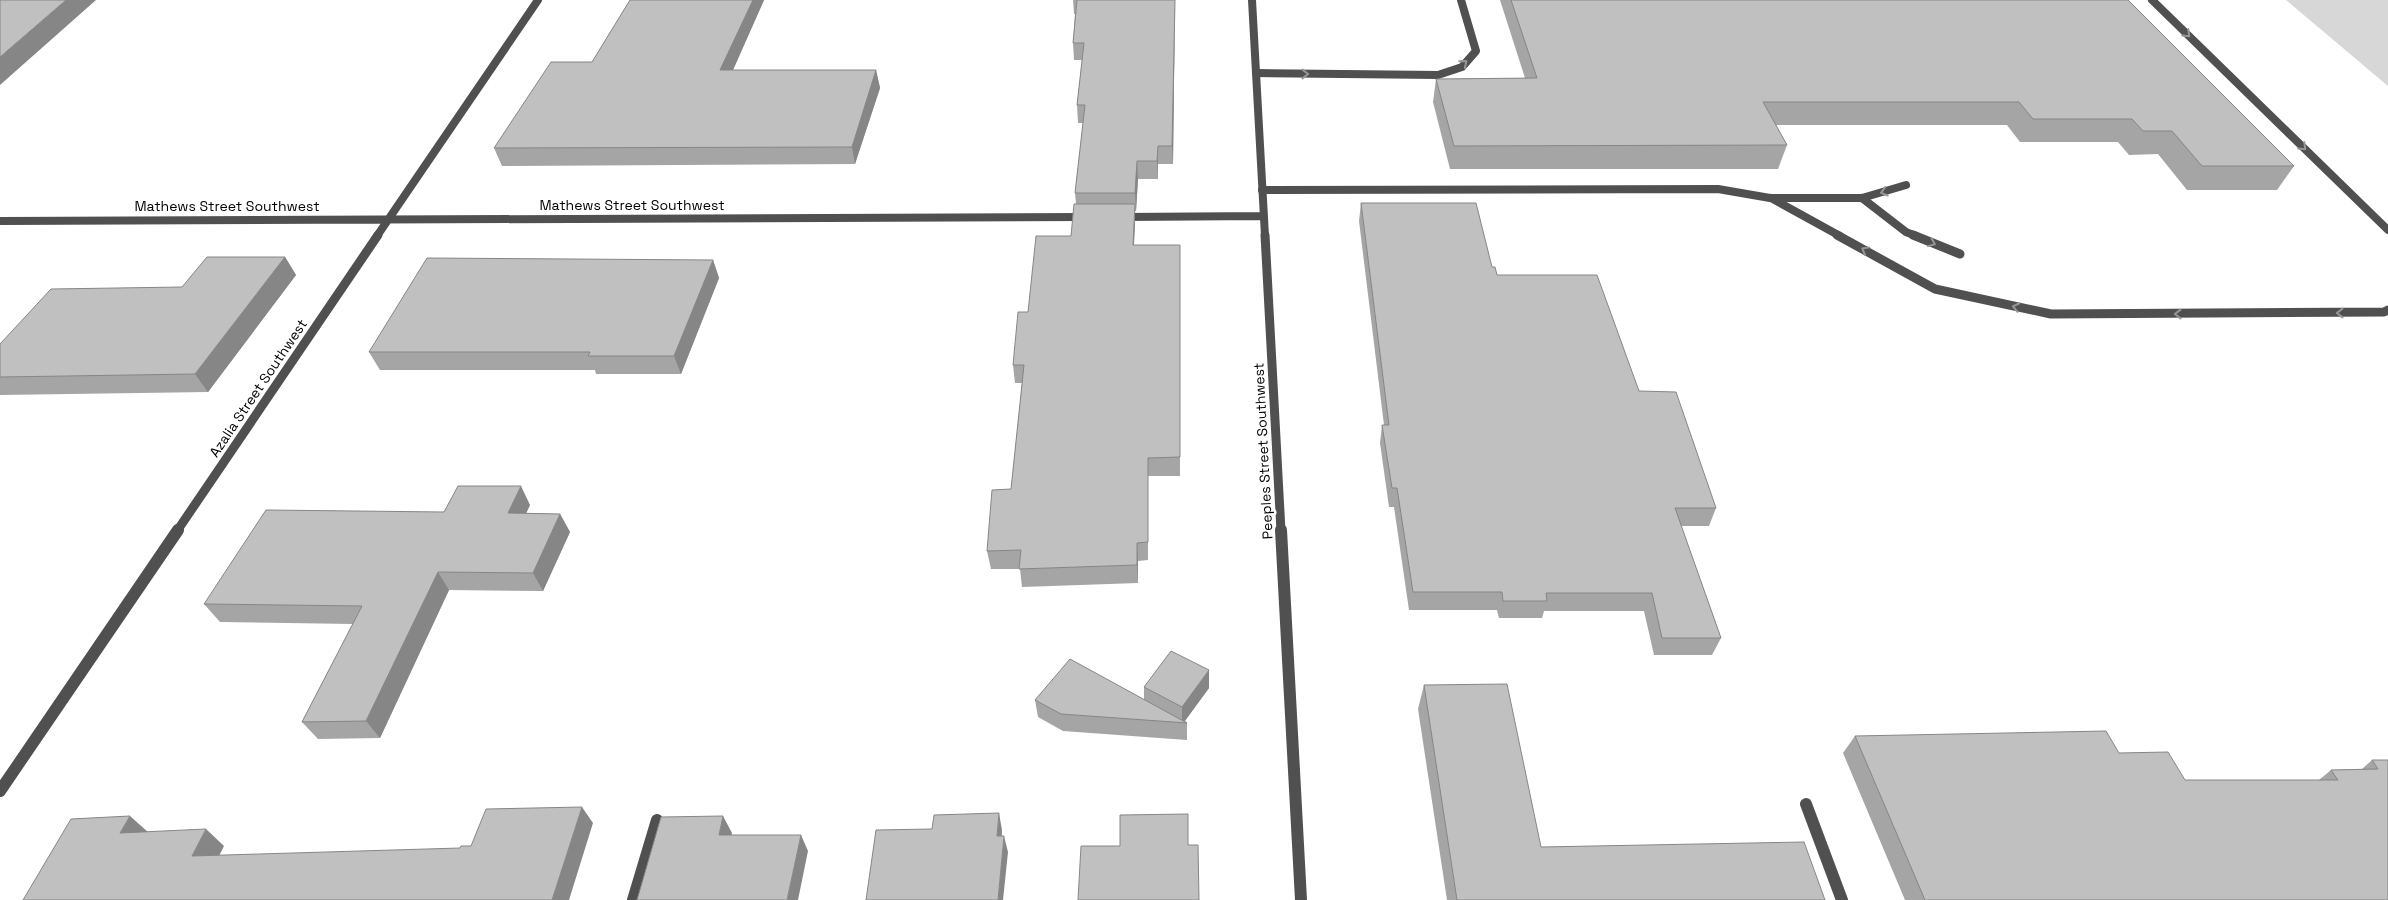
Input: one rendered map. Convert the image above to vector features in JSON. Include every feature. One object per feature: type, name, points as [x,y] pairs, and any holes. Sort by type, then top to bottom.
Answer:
[{"type":"street","name":"Azalia Street Southwest","points":[[0,791],[538,0]]},
{"type":"street","name":"Peeples Street Southwest","points":[[1252,0],[1300,900]]},
{"type":"street","points":[[1256,73],[1438,75],[1462,67],[1476,52],[1461,0]]},
{"type":"street","points":[[2152,0],[2388,230]]},
{"type":"street","points":[[1262,190],[1718,189],[1770,198],[1862,198],[1906,185]]},
{"type":"street","points":[[1770,198],[1935,289],[2051,314],[2384,312],[2388,310]]},
{"type":"street","points":[[1862,198],[1906,232],[1960,254]]},
{"type":"street","points":[[1110,217],[1264,216]]},
{"type":"street","name":"Mathews Street Southwest","points":[[0,221],[1091,217]]},
{"type":"street","points":[[1806,804],[1842,900]]},
{"type":"street","points":[[633,900],[658,820]]},
{"type":"shaded area","points":[[2286,0],[2388,0],[2388,86]]},
{"type":"building","points":[[0,0],[66,0],[0,57]]},
{"type":"building","points":[[630,0],[753,0],[720,70],[876,70],[852,147],[494,148],[551,62],[592,62]]},
{"type":"building","points":[[1077,0],[1175,0],[1172,146],[1158,146],[1157,161],[1137,161],[1135,193],[1075,193],[1085,105],[1077,105],[1084,43],[1073,43]]},
{"type":"building","points":[[1511,0],[2128,0],[2294,166],[2202,166],[2172,131],[2143,131],[2132,119],[2033,119],[2019,102],[1763,102],[1787,145],[1454,146],[1436,79],[1537,78]]},
{"type":"building","points":[[1361,203],[1476,203],[1492,267],[1495,267],[1497,275],[1597,275],[1639,391],[1676,392],[1716,508],[1675,508],[1721,638],[1662,638],[1652,593],[1546,593],[1547,601],[1503,601],[1502,592],[1413,592],[1397,488],[1392,488],[1382,425],[1389,425]]},
{"type":"building","points":[[1074,204],[1135,204],[1133,245],[1180,245],[1180,457],[1148,458],[1148,542],[1137,543],[1137,565],[1019,569],[1021,550],[987,551],[992,490],[1011,489],[1024,365],[1013,365],[1018,312],[1028,312],[1036,236],[1071,236]]},
{"type":"building","points":[[207,257],[285,257],[195,374],[0,377],[0,344],[51,289],[182,287]]},
{"type":"building","points":[[427,258],[713,260],[674,356],[588,356],[590,352],[369,352]]},
{"type":"building","points":[[458,486],[521,486],[508,513],[560,514],[533,573],[438,572],[366,721],[302,722],[362,606],[204,604],[266,510],[444,512]]},
{"type":"building","points":[[1171,651],[1209,670],[1182,707],[1144,687]]},
{"type":"building","points":[[1070,659],[1187,723],[1061,714],[1035,700]]},
{"type":"building","points":[[1507,684],[1541,847],[1804,842],[1825,900],[1457,900],[1424,685]]},
{"type":"building","points":[[2106,731],[2119,753],[2168,752],[2185,780],[2338,780],[2331,770],[2378,769],[2372,760],[2388,760],[2388,900],[1925,900],[1855,736]]},
{"type":"building","points":[[582,807],[552,900],[23,900],[71,819],[130,816],[120,833],[206,829],[192,856],[460,848],[461,846],[471,846],[486,809]]},
{"type":"building","points":[[999,813],[997,836],[1004,836],[998,900],[866,900],[876,830],[932,829],[934,815]]},
{"type":"building","points":[[1188,814],[1188,845],[1198,845],[1199,900],[1078,900],[1081,846],[1120,846],[1120,815]]},
{"type":"building","points":[[723,816],[719,835],[801,835],[787,900],[637,900],[661,817]]}]
